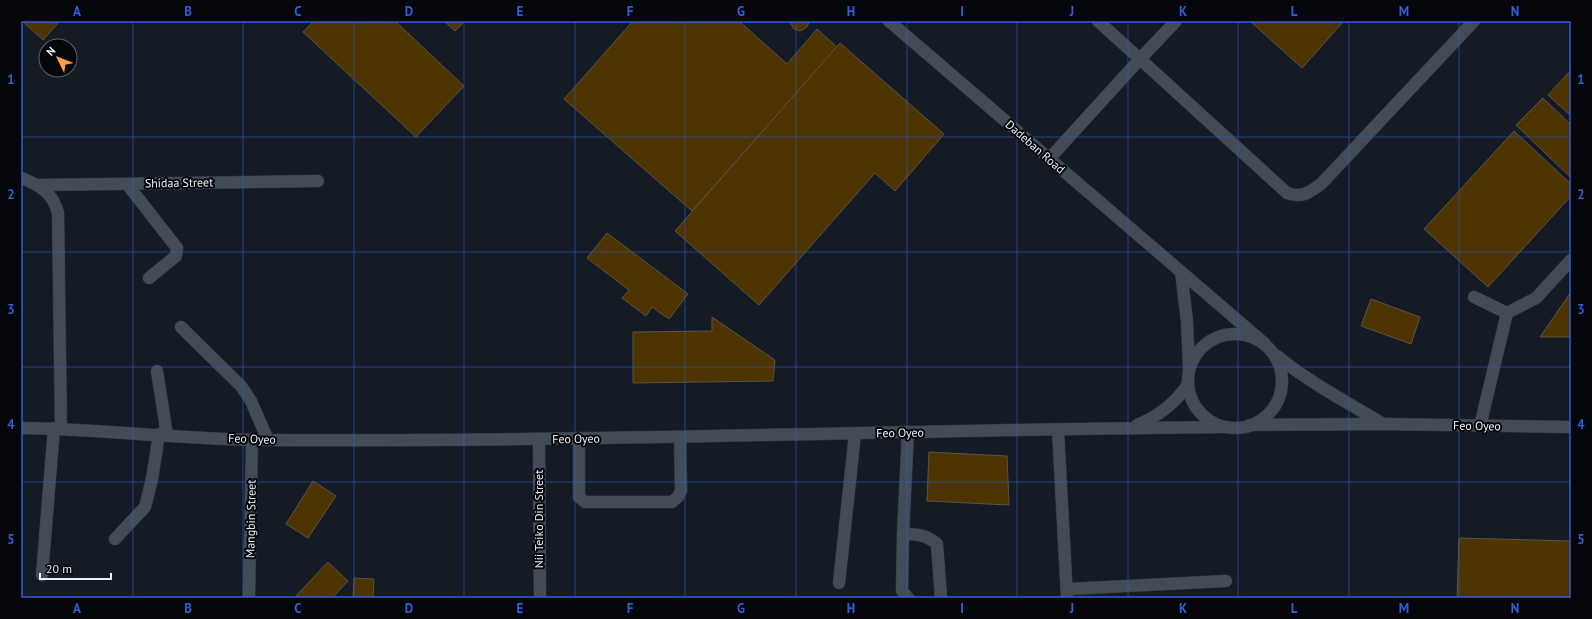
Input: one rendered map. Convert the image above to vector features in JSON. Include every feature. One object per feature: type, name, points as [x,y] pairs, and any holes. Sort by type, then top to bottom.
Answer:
[{"type":"street","name":"Dadeban Road","points":[[889,21],[1264,343]]},
{"type":"street","points":[[1098,21],[1286,193],[1298,197],[1311,191],[1322,183],[1474,21]]},
{"type":"street","points":[[1050,159],[1176,21]]},
{"type":"street","name":"Shidaa Street","points":[[21,178],[40,185],[318,181]]},
{"type":"street","points":[[127,184],[177,248],[176,256],[149,278]]},
{"type":"street","name":"Shidaa Street","points":[[40,185],[48,192],[55,202],[58,213],[58,428],[42,575]]},
{"type":"street","points":[[1480,426],[1507,313],[1536,298],[1571,260]]},
{"type":"street","points":[[1181,272],[1187,321],[1189,370],[1188,384],[1191,397],[1197,408],[1206,418],[1226,427],[1244,427],[1268,415],[1276,404],[1281,391],[1282,378],[1280,365],[1274,353],[1264,343],[1252,337],[1240,334],[1226,335],[1213,339],[1198,352],[1189,370]]},
{"type":"street","points":[[1474,297],[1507,313]]},
{"type":"street","points":[[181,327],[241,386],[251,401],[268,440]]},
{"type":"street","name":"Feo Oyeo","points":[[1274,353],[1294,370],[1330,394],[1383,424]]},
{"type":"street","points":[[115,539],[145,507],[163,434],[157,371]]},
{"type":"street","name":"Feo Oyeo","points":[[1130,428],[1161,414],[1176,400],[1188,384]]},
{"type":"street","name":"Feo Oyeo","points":[[1250,425],[1383,424],[1571,427]]},
{"type":"street","name":"Feo Oyeo","points":[[21,428],[58,428],[252,440],[540,440],[1226,427]]},
{"type":"street","points":[[1058,430],[1067,594],[1226,581]]},
{"type":"street","points":[[908,432],[902,591],[908,598]]},
{"type":"street","points":[[839,583],[855,434]]},
{"type":"street","points":[[579,439],[579,497],[581,500],[585,502],[672,502],[678,497],[681,490],[680,437]]},
{"type":"street","name":"Mangbin Street","points":[[249,598],[252,440]]},
{"type":"street","name":"Nii Teiko Din Street","points":[[540,440],[540,598]]},
{"type":"street","points":[[903,534],[919,534],[931,538],[937,544],[941,598]]},
{"type":"building","points":[[22,21],[60,21],[45,38],[41,38]]},
{"type":"building","points":[[314,21],[395,21],[464,86],[416,137],[303,32]]},
{"type":"building","points":[[444,21],[465,21],[455,31]]},
{"type":"building","points":[[633,21],[739,21],[787,64],[817,29],[837,47],[692,211],[564,99]]},
{"type":"building","points":[[789,21],[810,21],[806,28],[800,31],[794,29]]},
{"type":"building","points":[[1250,21],[1344,21],[1302,68]]},
{"type":"building","points":[[840,43],[944,134],[895,191],[875,173],[759,305],[675,231]]},
{"type":"building","points":[[1571,70],[1571,116],[1548,95]]},
{"type":"building","points":[[1543,98],[1571,125],[1571,178],[1516,125]]},
{"type":"building","points":[[1514,131],[1571,184],[1571,196],[1488,287],[1424,229]]},
{"type":"building","points":[[607,233],[688,294],[669,319],[652,307],[646,316],[622,298],[629,290],[587,258]]},
{"type":"building","points":[[1571,292],[1571,337],[1540,337]]},
{"type":"building","points":[[1371,299],[1420,317],[1411,344],[1361,326]]},
{"type":"building","points":[[712,317],[775,360],[773,381],[633,383],[633,332],[712,331]]},
{"type":"building","points":[[929,452],[1007,456],[1009,505],[927,501]]},
{"type":"building","points":[[313,481],[336,496],[308,538],[286,524]]},
{"type":"building","points":[[1459,538],[1571,541],[1571,598],[1457,598]]},
{"type":"building","points":[[328,562],[348,581],[332,598],[294,598]]},
{"type":"building","points":[[354,578],[374,579],[373,598],[353,598]]}]
